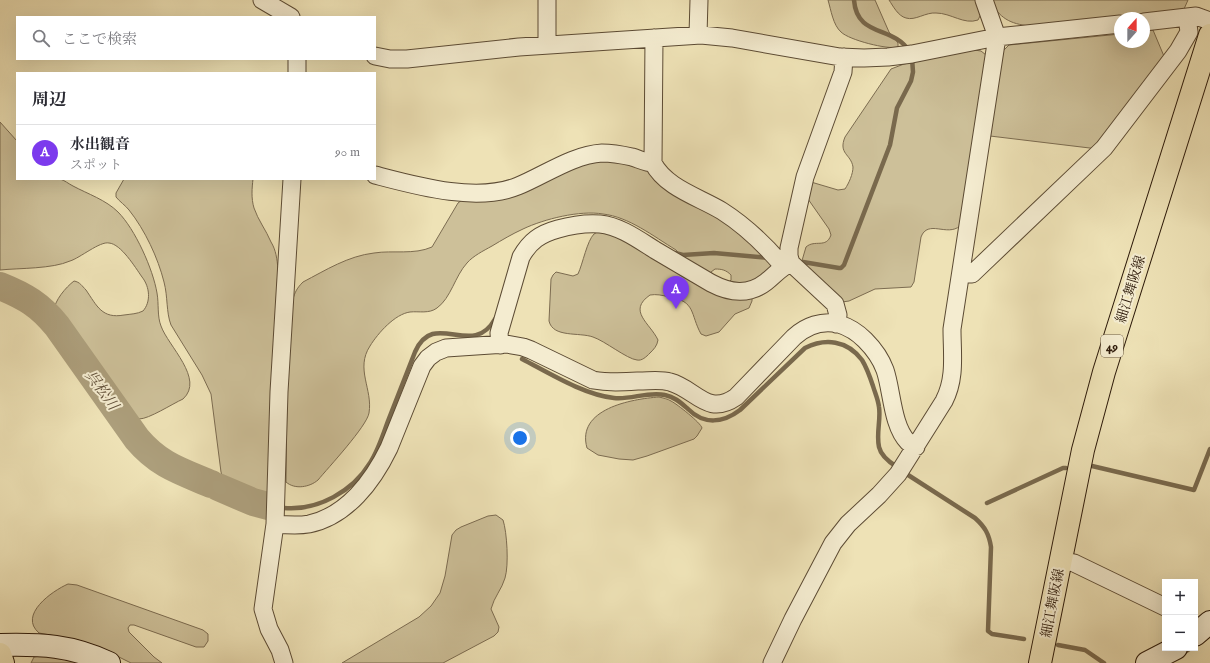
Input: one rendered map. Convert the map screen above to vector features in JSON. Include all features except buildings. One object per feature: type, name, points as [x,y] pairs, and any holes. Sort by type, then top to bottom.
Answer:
[{"type":"main road","name":"細江舞阪線","points":[[1040,663],[1078,469],[1091,418],[1210,36]]},
{"type":"main road","points":[[0,654],[3,663]]},
{"type":"street","points":[[262,0],[289,16]]},
{"type":"street","points":[[547,0],[547,45]]},
{"type":"street","points":[[698,35],[699,0]]},
{"type":"street","points":[[772,663],[793,619],[833,543],[848,524],[889,485],[916,447],[944,401],[952,382],[952,329],[997,37],[984,0]]},
{"type":"street","points":[[1150,21],[1196,16],[1210,21]]},
{"type":"street","points":[[961,273],[972,274],[1104,148],[1178,51],[1189,32],[1187,17]]},
{"type":"street","points":[[376,56],[390,59],[408,59],[547,45],[698,35],[732,38],[844,57],[864,58],[911,54],[997,37],[1114,25]]},
{"type":"street","points":[[654,38],[653,163],[657,172],[679,188],[716,207],[735,220],[771,253],[787,264],[835,304],[838,315],[836,324]]},
{"type":"street","points":[[500,345],[499,333],[521,258],[526,248],[532,240],[541,235],[568,226],[601,224],[616,228],[724,290],[738,292],[753,289],[766,282],[787,264],[802,186],[843,72],[844,57]]},
{"type":"street","points":[[297,60],[298,72]]},
{"type":"street","points":[[376,175],[416,186],[474,194],[489,194],[517,186],[574,160],[602,153],[617,154],[653,163]]},
{"type":"street","points":[[284,663],[280,650],[269,629],[263,609],[275,524],[279,392],[292,180]]},
{"type":"street","points":[[275,524],[308,524],[322,520],[347,504],[367,485],[389,448],[417,375],[422,366],[428,358],[436,352],[446,348],[500,345],[523,347],[593,380],[618,383],[657,380],[667,381],[677,384],[710,404],[719,405],[736,397],[801,331],[809,326],[818,324],[836,324],[853,330],[869,344],[880,359],[886,373],[897,422],[901,432],[908,442],[916,447]]},
{"type":"street","points":[[1060,560],[1074,563],[1162,606]]},
{"type":"street","points":[[0,645],[55,646],[95,656],[109,663]]},
{"type":"street","points":[[1147,663],[1170,651]]},
{"type":"shaded area","points":[[828,0],[875,0],[889,32],[898,43],[898,47],[893,48],[878,46],[845,35],[836,25]]},
{"type":"shaded area","points":[[889,0],[978,0],[981,14],[978,20],[973,21],[936,13],[909,19],[903,17]]},
{"type":"shaded area","points":[[990,0],[1188,0],[1184,9],[1178,11],[1150,14],[1150,12],[1114,12],[1114,17],[1030,26],[1011,22],[1001,16]]},
{"type":"shaded area","points":[[1150,30],[1153,30],[1166,61],[1098,149],[990,136],[1003,51],[1009,45],[1114,35],[1114,48],[1150,48]]},
{"type":"shaded area","points":[[974,50],[981,51],[986,55],[960,226],[949,230],[928,229],[924,232],[921,237],[914,282],[911,287],[875,289],[849,301],[842,302],[801,264],[806,247],[813,244],[826,242],[831,235],[829,229],[808,199],[811,182],[838,190],[845,189],[853,167],[850,159],[844,151],[843,143],[845,137],[891,69],[904,64]]},
{"type":"shaded area","points":[[0,122],[16,140],[16,180],[62,180],[108,204],[118,212],[131,228],[152,273],[157,293],[161,326],[188,372],[190,382],[189,391],[183,399],[154,414],[139,419],[133,418],[125,412],[54,311],[61,294],[74,281],[78,282],[86,290],[97,306],[105,313],[117,316],[134,314],[143,311],[146,307],[148,299],[147,285],[132,262],[114,244],[105,243],[63,264],[45,267],[0,270]]},
{"type":"shaded area","points":[[602,158],[646,167],[726,220],[771,262],[770,269],[751,285],[725,285],[682,258],[676,250],[641,228],[613,216],[594,213],[573,214],[532,225],[511,235],[469,260],[459,274],[446,299],[437,308],[427,312],[410,312],[399,316],[382,330],[370,346],[364,363],[370,404],[367,419],[362,427],[318,480],[302,487],[294,486],[286,482],[287,393],[293,299],[296,290],[301,284],[329,268],[355,257],[381,252],[411,252],[432,247],[458,203],[462,200],[575,164]],"holes":[[[715,269],[724,270],[729,273],[731,275],[731,280],[729,282],[711,276],[711,272]]]},
{"type":"shaded area","points":[[123,180],[253,180],[252,197],[254,208],[274,248],[278,269],[271,392],[268,490],[266,495],[263,497],[245,493],[234,488],[225,481],[221,472],[211,394],[202,375],[171,325],[168,315],[164,282],[150,244],[135,218],[116,197],[116,193]]},
{"type":"shaded area","points":[[607,230],[752,298],[749,308],[735,314],[719,332],[706,336],[701,334],[691,310],[684,302],[661,295],[650,295],[640,306],[640,312],[658,340],[653,350],[641,360],[628,357],[593,337],[567,334],[556,330],[551,326],[549,321],[551,279],[553,275],[556,272],[573,276],[578,274],[592,237],[597,232]]},
{"type":"shaded area","points":[[659,397],[674,403],[698,422],[702,428],[694,439],[633,460],[598,455],[587,448],[586,435],[590,424],[598,415],[608,409],[634,400]]},
{"type":"shaded area","points":[[496,515],[503,520],[506,532],[507,557],[505,578],[491,609],[499,627],[498,632],[494,636],[443,663],[342,663],[419,617],[431,606],[440,593],[445,576],[452,535],[461,527],[488,516]]},
{"type":"shaded area","points":[[68,584],[77,585],[203,630],[208,634],[208,641],[204,647],[196,647],[134,625],[130,625],[128,628],[129,632],[162,663],[131,663],[99,647],[78,640],[39,633],[34,626],[32,619],[35,611],[46,598],[61,587]]},
{"type":"shaded area","points":[[34,657],[54,657],[80,663],[31,663]]},
{"type":"waterway","points":[[854,0],[857,12],[862,20],[869,26],[894,37],[909,51]]},
{"type":"waterway","points":[[803,262],[839,268],[844,265],[890,145],[897,108],[911,81],[913,72],[912,58]]},
{"type":"waterway","points":[[675,253],[683,255],[714,253],[769,258]]},
{"type":"waterway","name":"呉松川","points":[[0,286],[32,302],[51,319],[145,448],[153,455],[171,466],[211,484]]},
{"type":"waterway","points":[[284,508],[297,508],[322,502],[344,490],[363,473],[378,448],[415,352],[423,340],[432,334],[443,333],[465,336],[475,335],[486,330],[495,319]]},
{"type":"waterway","points":[[522,359],[567,383],[591,393],[614,398],[627,398],[652,394],[665,395],[678,400],[700,418],[707,420],[720,420],[727,418],[740,410],[805,348],[828,342],[843,345],[856,353],[867,369],[879,407],[879,447],[883,456],[897,467]]},
{"type":"waterway","points":[[1092,466],[1194,490],[1210,449]]},
{"type":"waterway","points":[[987,503],[1063,468],[1066,468]]},
{"type":"waterway","points":[[905,473],[975,518],[984,528],[988,534],[991,547],[988,631],[992,634],[1024,639]]},
{"type":"waterway","name":"呉松川","points":[[218,487],[253,502],[268,506]]},
{"type":"waterway","points":[[1058,645],[1085,650],[1104,663]]},
{"type":"waterway","points":[[1182,654],[1186,651]]},
{"type":"place","name":"水出観音","points":[[676,309]]}]
